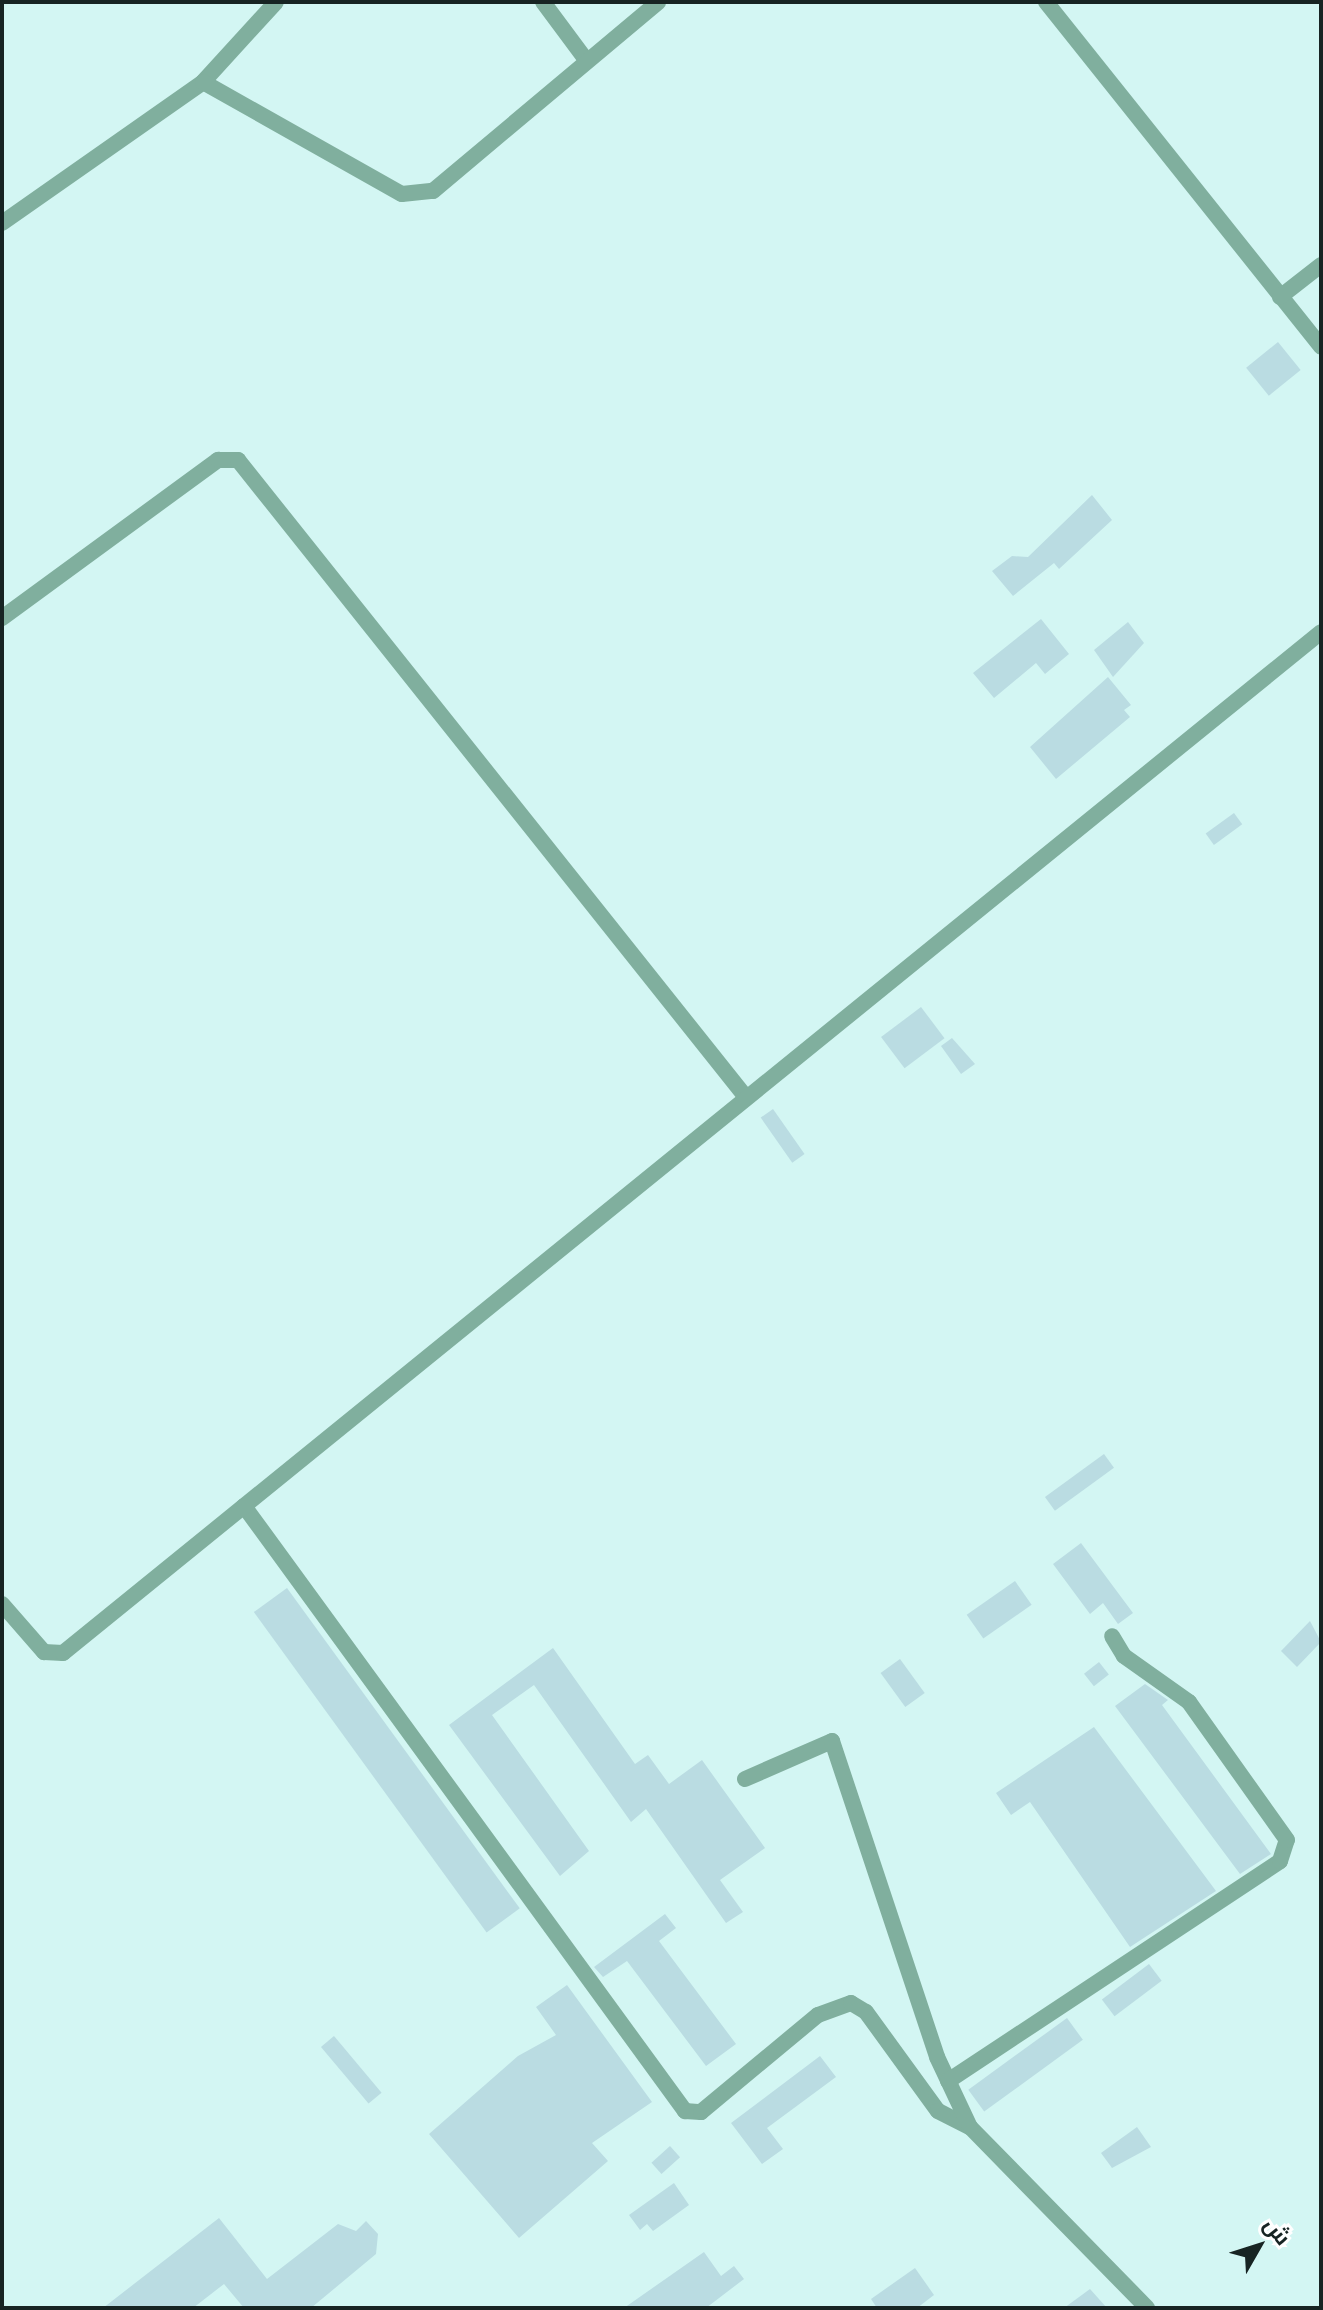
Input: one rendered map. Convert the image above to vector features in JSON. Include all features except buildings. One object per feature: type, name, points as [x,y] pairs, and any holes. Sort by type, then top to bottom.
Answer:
[{"type":"street","points":[[2,223],[203,82],[276,2]]},
{"type":"street","points":[[543,2],[586,60]]},
{"type":"street","points":[[203,82],[417,196],[433,191],[658,2]]},
{"type":"street","points":[[1046,2],[1321,347]]},
{"type":"street","points":[[1280,297],[1321,265]]},
{"type":"street","points":[[2,618],[218,460],[238,460],[745,1096]]},
{"type":"street","points":[[2,1604],[44,1652],[63,1653],[745,1096],[1321,632]]},
{"type":"street","points":[[244,1506],[685,2111],[709,2107],[826,2010],[851,2003],[866,2012],[938,2111],[970,2127]]},
{"type":"street","points":[[948,2081],[1280,1861],[1287,1840],[1198,1713],[1152,1670],[1124,1656],[1112,1636]]},
{"type":"street","points":[[745,1779],[832,1741],[948,2081],[970,2127],[1147,2308]]}]
